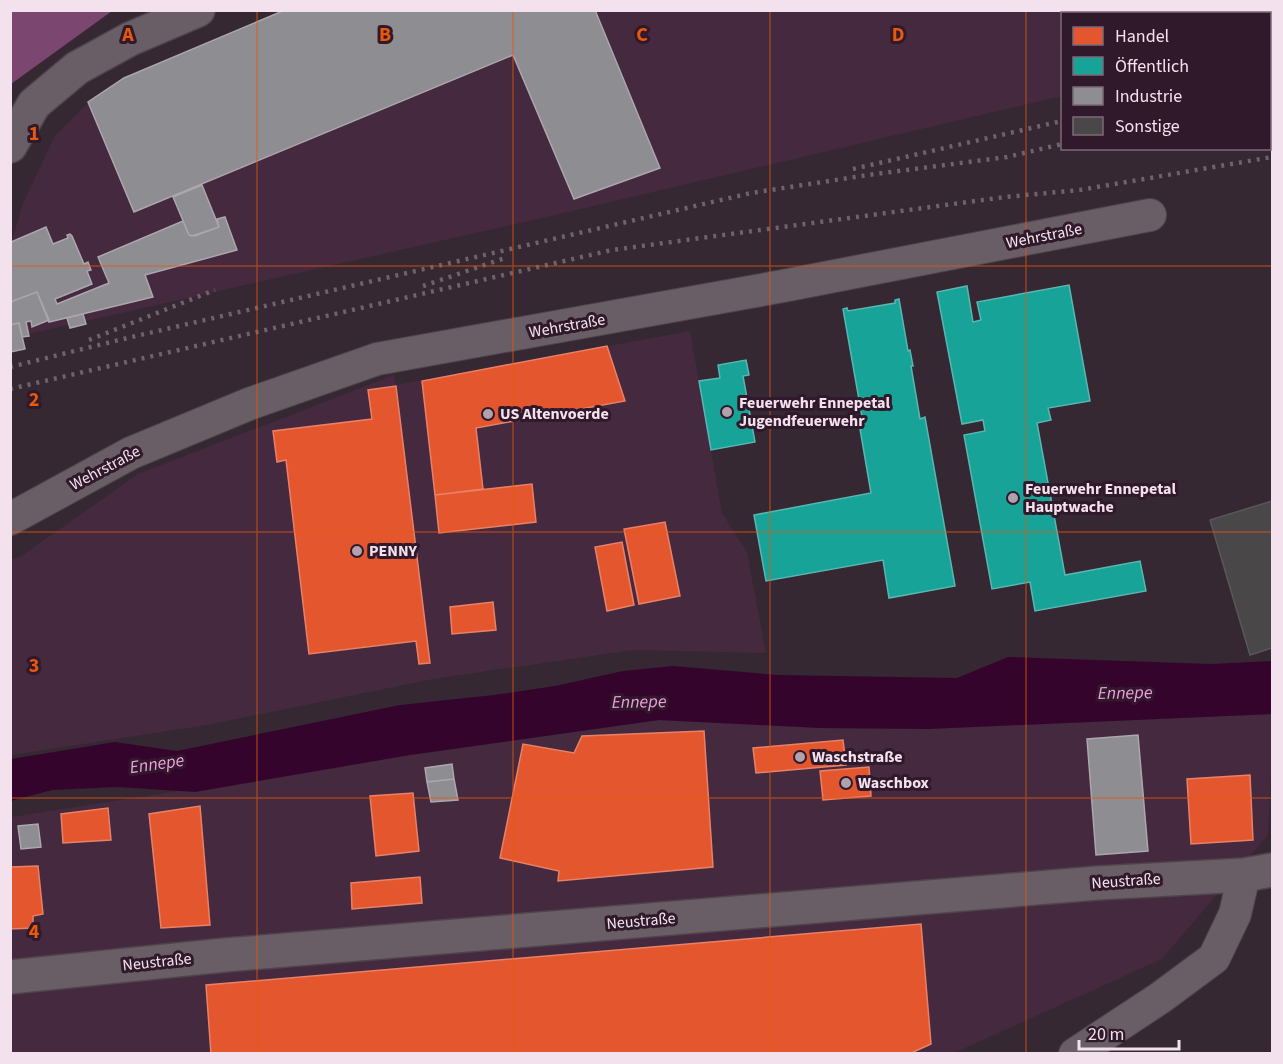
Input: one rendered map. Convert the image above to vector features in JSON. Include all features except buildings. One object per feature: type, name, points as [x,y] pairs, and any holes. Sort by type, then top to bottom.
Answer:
[{"type":"main road","points":[[10,146],[22,106],[86,63],[130,39],[198,10]]},
{"type":"main road","name":"Neustraße","points":[[10,977],[225,955],[1063,886],[1258,873]]},
{"type":"street","name":"Wehrstraße","points":[[10,519],[131,453],[249,404],[377,360],[760,290],[1150,215]]},
{"type":"street","points":[[1075,1053],[1160,998],[1214,958],[1258,873]]},
{"type":"shaded area","points":[[11,10],[112,10],[112,11],[11,84]]},
{"type":"shaded area","points":[[286,11],[1272,11],[1271,48],[1271,12],[1061,12],[1061,96],[555,215],[11,338],[11,244],[23,203],[55,136],[88,103]]},
{"type":"shaded area","points":[[690,331],[722,513],[747,552],[766,653],[633,650],[433,679],[207,725],[11,755],[11,560],[20,557],[138,474],[394,375],[396,385]]},
{"type":"shaded area","points":[[1272,714],[1268,835],[1162,959],[954,1053],[11,1054],[11,817],[410,755],[659,720],[820,728],[929,729]]},
{"type":"water","name":"Ennepe","points":[[1008,657],[1211,664],[1272,661],[1272,714],[929,729],[820,728],[659,720],[410,755],[195,792],[117,787],[52,790],[11,801],[11,759],[115,742],[177,751],[400,705],[494,695],[555,686],[623,671],[673,666],[778,675],[957,678]]},
{"type":"railway","points":[[853,169],[1061,121]]},
{"type":"railway","points":[[10,367],[751,193],[1007,157],[1061,144]]},
{"type":"railway","points":[[10,389],[612,250],[1005,197],[1080,190],[1272,157]]},
{"type":"railway","points":[[423,286],[505,258]]},
{"type":"railway","points":[[89,340],[215,290]]},
{"type":"place","name":"Feuerwehr Ennepetal Jugendfeuerwehr","points":[[727,412]]},
{"type":"place","name":"US Altenvoerde","points":[[488,414]]},
{"type":"place","name":"Feuerwehr Ennepetal Hauptwache","points":[[1013,498]]},
{"type":"place","name":"PENNY","points":[[357,551]]},
{"type":"place","name":"Waschstraße","points":[[800,757]]},
{"type":"place","name":"Waschbox","points":[[846,783]]}]
